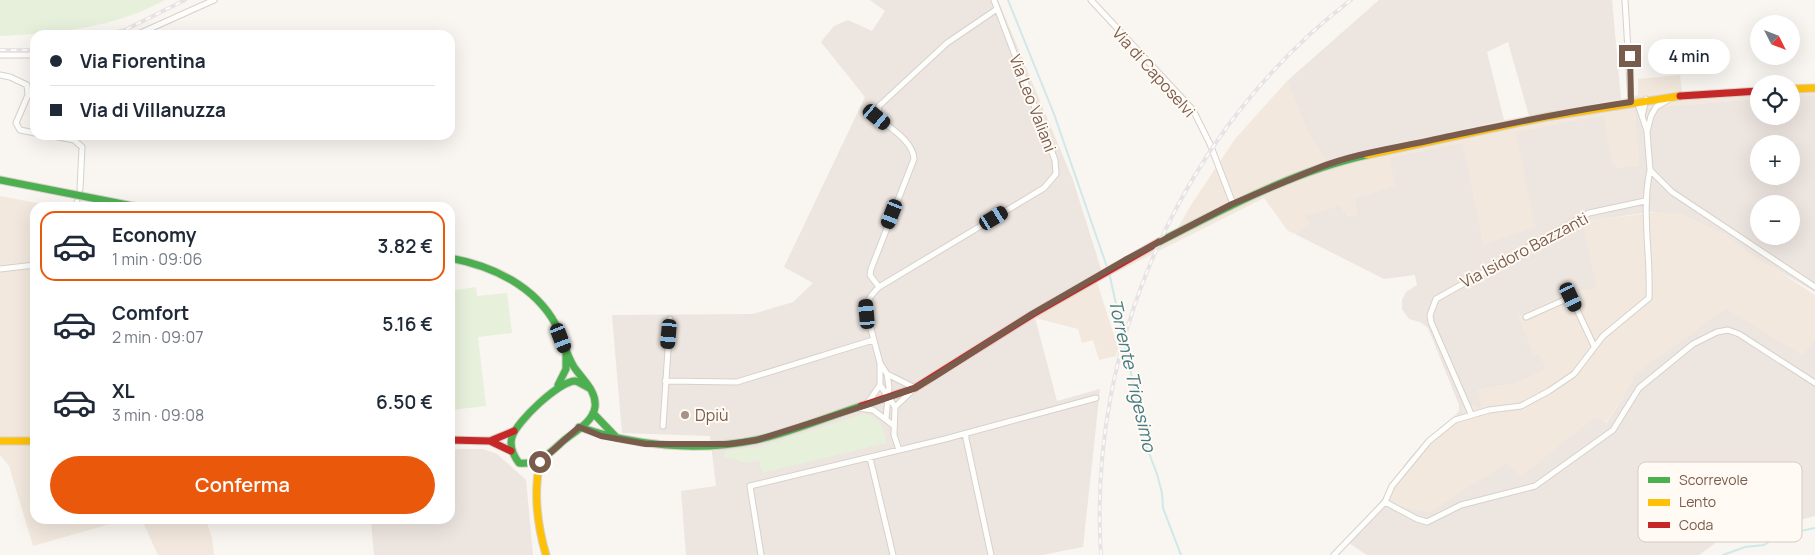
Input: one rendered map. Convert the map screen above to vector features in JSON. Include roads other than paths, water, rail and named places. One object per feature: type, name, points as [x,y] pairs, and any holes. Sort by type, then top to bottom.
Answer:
[{"type":"street","points":[[147,30],[214,0]]},
{"type":"street","name":"Via Leo Valiani","points":[[887,374],[880,363],[866,303],[879,287],[1044,188],[1054,177],[1055,160],[994,0]]},
{"type":"street","name":"Via di Caposelvi","points":[[1091,0],[1193,110],[1210,144],[1232,204]]},
{"type":"street","points":[[1334,555],[1385,502],[1392,486],[1429,441],[1455,420],[1471,414],[1521,406],[1549,392],[1574,374],[1594,346],[1649,298],[1645,201],[1650,170],[1647,132],[1642,116],[1634,102],[1625,0]]},
{"type":"street","points":[[879,287],[870,275],[871,269],[914,158],[914,152],[909,144],[877,117],[879,106],[947,42],[997,9]]},
{"type":"street","points":[[0,55],[30,54]]},
{"type":"street","points":[[0,75],[10,77],[27,85],[28,95],[16,123],[20,130],[30,132]]},
{"type":"street","points":[[1800,89],[1815,88]]},
{"type":"street","points":[[579,427],[601,436],[646,444],[730,444],[757,440],[915,388],[1125,260],[1232,204],[1339,161],[1546,116],[1646,99],[1750,92]]},
{"type":"street","points":[[1647,132],[1651,116],[1656,107],[1673,96]]},
{"type":"street","points":[[1646,99],[1651,116]]},
{"type":"street","points":[[1642,116],[1646,99]]},
{"type":"street","points":[[74,140],[82,147],[80,189]]},
{"type":"street","points":[[1650,170],[1672,192],[1815,287]]},
{"type":"street","points":[[0,180],[113,202]]},
{"type":"street","name":"Via Isidoro Bazzanti","points":[[1471,414],[1431,322],[1430,315],[1436,299],[1582,216],[1645,201]]},
{"type":"street","points":[[455,259],[491,268],[524,288],[536,299],[552,319],[566,352],[589,388],[595,400],[593,413],[540,462],[519,463],[511,451],[510,439],[514,431],[560,385],[572,381],[581,382],[589,388]]},
{"type":"street","points":[[0,269],[30,266]]},
{"type":"street","points":[[1526,317],[1571,297],[1594,346]]},
{"type":"street","points":[[663,426],[670,319]]},
{"type":"street","points":[[1385,502],[1417,520],[1427,522],[1461,505],[1535,486],[1613,430],[1639,388],[1650,378],[1693,344],[1717,332],[1728,330],[1739,334],[1815,383]]},
{"type":"street","points":[[665,381],[737,382],[874,340]]},
{"type":"street","points":[[556,390],[566,368],[566,352]]},
{"type":"street","points":[[880,363],[880,385],[895,408]]},
{"type":"street","points":[[887,374],[915,388]]},
{"type":"street","points":[[886,418],[887,398],[890,387],[887,374]]},
{"type":"street","points":[[867,405],[880,385]]},
{"type":"street","points":[[899,450],[893,425],[895,408],[915,388]]},
{"type":"street","points":[[761,555],[750,486],[870,458],[1096,398]]},
{"type":"street","points":[[858,408],[873,410],[893,425]]},
{"type":"street","points":[[593,413],[619,440]]},
{"type":"street","points":[[490,441],[514,431]]},
{"type":"street","points":[[964,434],[991,555]]},
{"type":"street","points":[[455,440],[490,441],[511,451]]},
{"type":"street","points":[[0,441],[30,441]]},
{"type":"street","points":[[870,458],[893,555]]},
{"type":"street","points":[[540,462],[535,481],[534,498],[546,555]]},
{"type":"street","points":[[528,464],[535,481]]},
{"type":"waterway","name":"Torrente Trigesimo","points":[[1008,0],[1054,114],[1107,267]]},
{"type":"waterway","name":"Torrente Trigesimo","points":[[1109,272],[1144,440],[1157,474],[1162,493],[1163,508],[1181,555]]},
{"type":"waterway","points":[[1802,531],[1815,528]]},
{"type":"waterway","points":[[1723,555],[1745,547],[1764,545],[1768,542]]},
{"type":"railway","points":[[125,30],[185,0]]},
{"type":"railway","points":[[1101,555],[1101,476],[1111,397],[1130,320],[1158,246],[1194,176],[1239,111],[1291,52],[1351,0]]},
{"type":"railway","points":[[0,50],[30,50]]},
{"type":"place","name":"Dpiù","points":[[685,415]]}]
